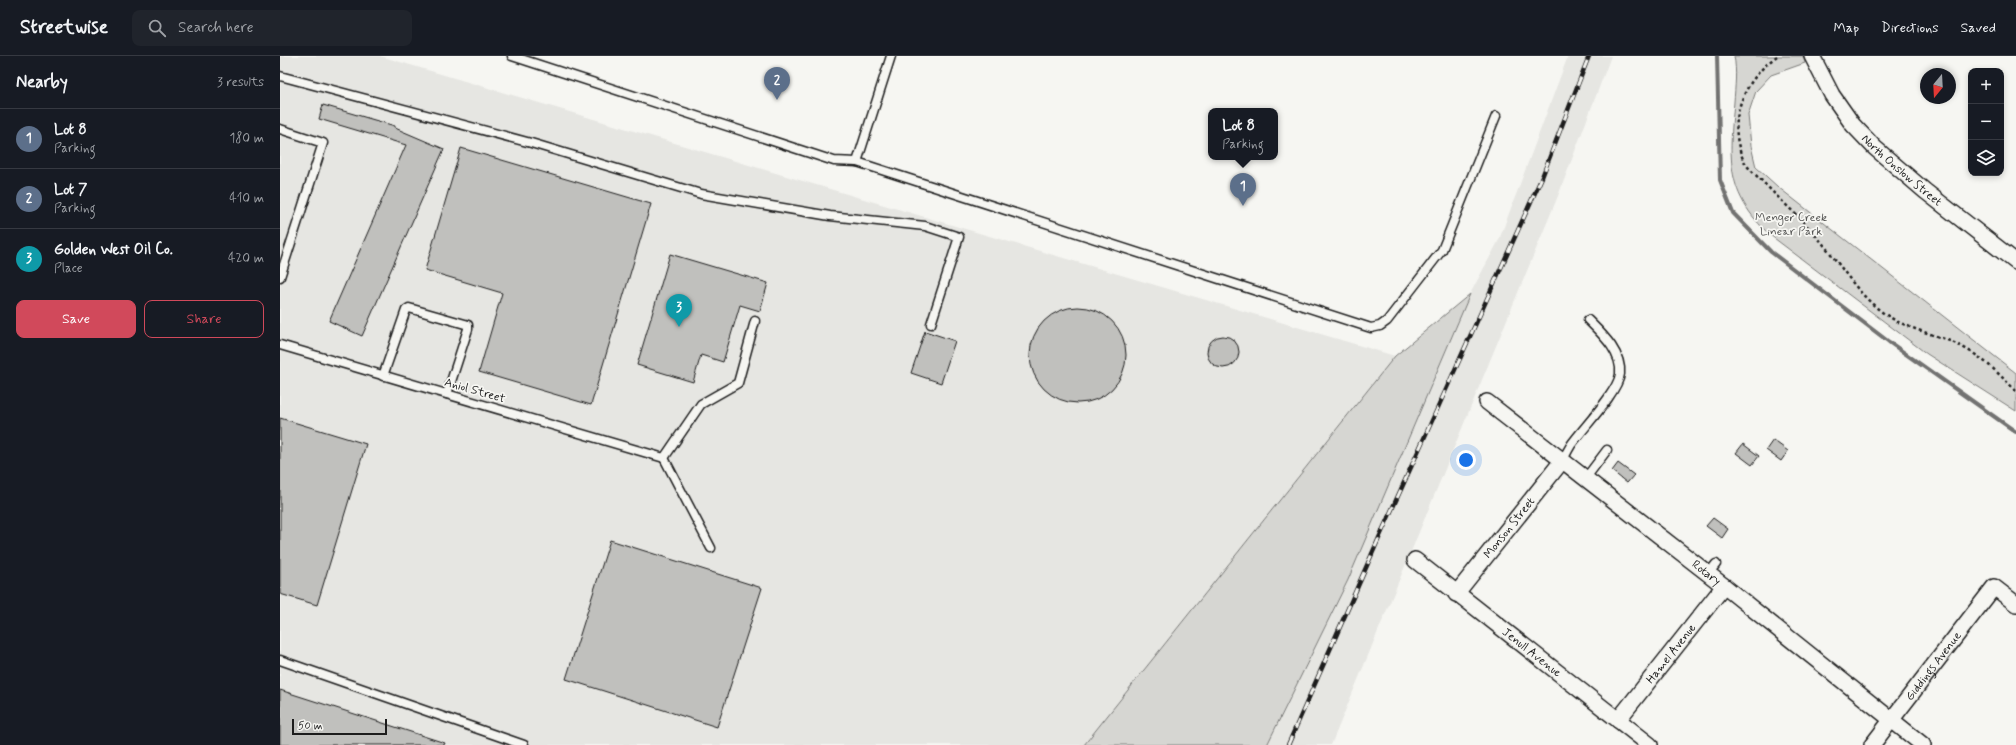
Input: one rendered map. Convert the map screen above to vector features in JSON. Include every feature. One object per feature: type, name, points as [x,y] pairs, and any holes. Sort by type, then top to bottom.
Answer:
[{"type":"street","name":"North Onslow Street","points":[[1812,56],[1832,95],[1853,125],[1875,148],[1925,191],[2016,261]]},
{"type":"street","name":"Rotary","points":[[1487,402],[1585,479],[1712,569],[1724,586],[1923,745]]},
{"type":"street","name":"Monson Street","points":[[1456,594],[1562,461]]},
{"type":"street","name":"Jenull Avenue","points":[[1415,560],[1456,594],[1650,745]]},
{"type":"street","name":"Hamel Avenue","points":[[1618,720],[1724,586]]},
{"type":"street","name":"Giddings Avenue","points":[[1872,745],[1994,587],[2016,604]]},
{"type":"lane","points":[[512,56],[834,161],[857,162],[1371,328],[1380,326],[1387,321],[1442,250],[1496,116]]},
{"type":"lane","points":[[857,162],[891,56]]},
{"type":"lane","points":[[280,76],[531,143],[701,194],[830,216],[925,226],[959,237],[931,324]]},
{"type":"lane","points":[[280,129],[323,143],[280,277]]},
{"type":"lane","points":[[383,376],[408,308],[458,322],[468,325],[468,329],[447,394]]},
{"type":"lane","points":[[1562,461],[1572,445],[1616,387],[1620,374],[1617,356],[1605,337],[1588,320]]},
{"type":"lane","points":[[711,548],[664,458],[701,404],[738,383],[755,321]]},
{"type":"lane","name":"Aniol Street","points":[[280,345],[664,458]]},
{"type":"lane","points":[[1585,479],[1607,450]]},
{"type":"lane","points":[[280,660],[524,745]]},
{"type":"path","points":[[1776,56],[1753,78],[1741,98],[1738,114],[1738,137],[1744,160],[1779,199],[1803,221],[1868,300],[1888,316],[1911,328],[1951,342],[1972,352],[1988,362],[2016,391]]},
{"type":"shaded area","points":[[280,56],[380,56],[1395,356],[1084,745],[280,745]]},
{"type":"shaded area","points":[[1568,56],[1611,56],[1558,196],[1331,745],[1267,745],[1348,580],[1470,294],[1499,240]]},
{"type":"green space","name":"Menger Creek Linear Park","points":[[1734,56],[1803,56],[1805,63],[1771,75],[1756,91],[1748,115],[1751,146],[1756,167],[1778,187],[2016,373],[2016,411],[1927,354],[1770,235],[1755,220],[1745,205],[1733,174],[1731,141],[1736,79]]},
{"type":"green space","points":[[1470,294],[1348,580],[1267,745],[1084,745],[1395,356]]},
{"type":"building","points":[[323,105],[395,126],[395,128],[444,149],[362,336],[329,321],[406,145],[319,119]]},
{"type":"building","points":[[461,148],[651,204],[591,405],[479,372],[502,293],[425,270]]},
{"type":"building","points":[[670,254],[768,283],[760,311],[740,305],[723,362],[701,355],[693,382],[637,365]]},
{"type":"building","points":[[1078,307],[1096,311],[1105,315],[1112,321],[1118,328],[1122,337],[1126,355],[1122,373],[1118,382],[1112,389],[1105,395],[1096,399],[1078,403],[1060,399],[1051,395],[1044,389],[1038,382],[1034,373],[1030,355],[1034,337],[1038,328],[1044,321],[1051,315],[1060,311]]},
{"type":"building","points":[[925,331],[955,341],[941,383],[911,373]]},
{"type":"building","points":[[1223,336],[1229,337],[1236,343],[1239,352],[1238,358],[1232,365],[1223,368],[1217,367],[1210,361],[1207,352],[1208,346],[1214,339]]},
{"type":"building","points":[[280,418],[366,444],[317,605],[280,594]]},
{"type":"building","points":[[1773,440],[1788,451],[1781,461],[1766,450]]},
{"type":"building","points":[[1743,444],[1759,456],[1752,465],[1736,453]]},
{"type":"building","points":[[1618,463],[1634,475],[1627,483],[1612,471]]},
{"type":"building","points":[[1713,518],[1728,529],[1722,538],[1706,526]]},
{"type":"building","points":[[610,540],[762,588],[717,727],[566,679]]},
{"type":"building","points":[[280,690],[445,743],[444,745],[280,745]]},
{"type":"waterway","points":[[1717,56],[1720,180],[1733,213],[1771,252],[1889,342],[2016,432]]},
{"type":"railway","points":[[1288,745],[1379,538],[1542,177],[1589,56]]},
{"type":"place","name":"Lot 7","points":[[777,100]]},
{"type":"place","name":"Lot 8","points":[[1243,206]]},
{"type":"place","name":"Golden West Oil Co.","points":[[679,327]]}]
